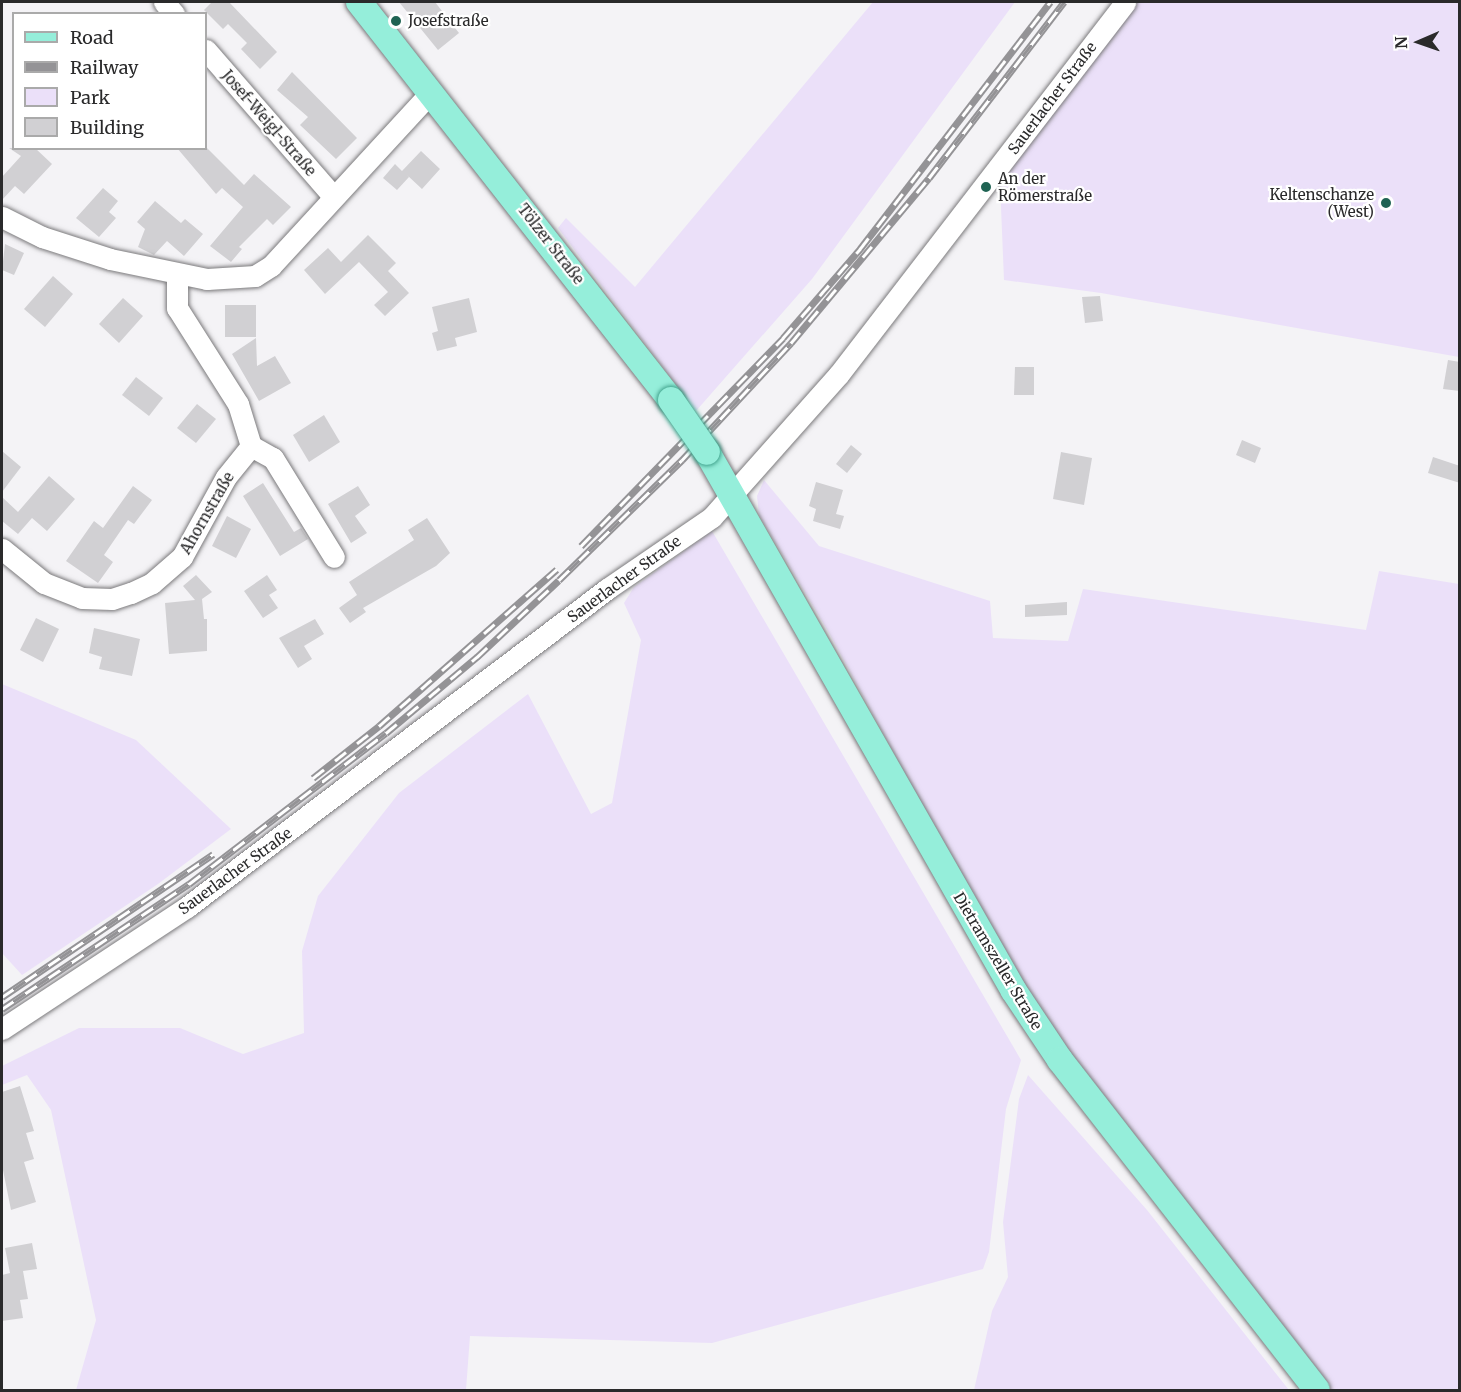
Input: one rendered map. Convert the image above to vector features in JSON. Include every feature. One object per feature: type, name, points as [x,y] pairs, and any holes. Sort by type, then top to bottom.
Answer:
[{"type":"main road","name":"Tölzer Straße","points":[[359,2],[671,400],[733,495]]},
{"type":"main road","name":"Dietramszeller Straße","points":[[733,495],[1027,1011],[1060,1060],[1317,1390]]},
{"type":"street","name":"Sauerlacher Straße","points":[[2,1029],[188,907],[607,589],[712,517],[839,374],[1125,2]]},
{"type":"street","name":"Josef-Weigl-Straße","points":[[207,51],[333,196]]},
{"type":"street","points":[[2,217],[42,237],[177,275],[207,279],[255,276],[271,266],[431,92]]},
{"type":"street","points":[[177,275],[177,308],[238,404],[250,446],[273,458],[334,557]]},
{"type":"street","name":"Ahornstraße","points":[[2,549],[44,584],[64,593],[82,598],[112,599],[131,593],[152,583],[182,557],[226,477],[250,446]]},
{"type":"green space","points":[[873,2],[1015,2],[812,279],[696,411],[558,228],[566,218],[635,287]]},
{"type":"green space","points":[[1138,2],[1459,2],[1459,357],[1101,293],[1004,280],[1000,183]]},
{"type":"green space","points":[[764,480],[819,546],[990,601],[993,638],[1068,641],[1083,589],[1366,630],[1379,571],[1459,584],[1459,1390],[1327,1390],[1074,1064],[985,922],[829,633],[759,515],[757,496]]},
{"type":"green space","points":[[712,531],[1021,1060],[1006,1109],[989,1252],[983,1269],[712,1343],[470,1336],[466,1390],[76,1390],[96,1320],[51,1110],[27,1075],[2,1085],[2,1066],[79,1028],[180,1028],[243,1054],[304,1033],[302,951],[318,896],[399,793],[528,694],[591,814],[612,803],[641,640],[624,603],[634,587]]},
{"type":"green space","points":[[2,684],[136,740],[231,829],[158,884],[22,975],[2,953]]},
{"type":"green space","points":[[1028,1075],[1147,1210],[1289,1390],[974,1390],[992,1311],[1008,1277],[1003,1222],[1019,1099]]},
{"type":"building","points":[[212,2],[229,2],[277,52],[260,69],[241,49],[247,43],[228,24],[223,29],[204,10]]},
{"type":"building","points":[[399,2],[435,2],[459,33],[438,50]]},
{"type":"building","points":[[292,72],[357,138],[336,159],[300,125],[308,117],[277,90]]},
{"type":"building","points":[[207,148],[244,185],[254,174],[291,207],[273,225],[267,219],[239,247],[242,249],[231,262],[210,246],[243,207],[222,188],[216,194],[179,150],[207,150]]},
{"type":"building","points":[[12,150],[37,150],[52,164],[24,194],[15,186],[2,200],[2,177],[21,156]]},
{"type":"building","points":[[421,151],[440,169],[422,189],[407,175],[409,177],[397,190],[383,178],[395,164],[402,171]]},
{"type":"building","points":[[103,188],[118,201],[109,212],[116,218],[99,237],[76,218]]},
{"type":"building","points":[[155,201],[181,223],[185,219],[203,234],[184,256],[167,241],[154,255],[138,247],[145,229],[137,222]]},
{"type":"building","points":[[368,235],[396,263],[388,271],[409,293],[385,316],[374,305],[388,292],[359,262],[325,294],[304,270],[328,248],[341,262]]},
{"type":"building","points":[[5,244],[24,253],[14,275],[2,270]]},
{"type":"building","points":[[53,276],[73,294],[45,327],[24,309]]},
{"type":"building","points":[[1100,296],[1103,321],[1085,323],[1082,297]]},
{"type":"building","points":[[123,298],[143,316],[119,343],[99,324]]},
{"type":"building","points":[[469,298],[477,332],[455,338],[457,346],[437,351],[432,333],[438,331],[432,307]]},
{"type":"building","points":[[225,305],[256,305],[256,337],[225,337]]},
{"type":"building","points":[[256,338],[257,366],[275,356],[291,383],[259,401],[232,354]]},
{"type":"building","points":[[1448,360],[1460,362],[1460,391],[1443,389]]},
{"type":"building","points":[[1015,367],[1034,367],[1034,395],[1014,395]]},
{"type":"building","points":[[136,377],[163,398],[149,416],[122,395]]},
{"type":"building","points":[[197,404],[216,419],[196,443],[177,428]]},
{"type":"building","points":[[324,415],[340,442],[309,462],[293,435]]},
{"type":"building","points":[[1242,440],[1261,448],[1255,463],[1236,455]]},
{"type":"building","points":[[851,445],[862,454],[847,473],[836,464]]},
{"type":"building","points":[[2,451],[21,467],[2,492]]},
{"type":"building","points":[[1061,452],[1092,458],[1084,505],[1053,499]]},
{"type":"building","points":[[1433,457],[1460,466],[1460,483],[1428,473]]},
{"type":"building","points":[[49,476],[75,499],[47,531],[32,518],[18,534],[2,521],[2,497],[18,512]]},
{"type":"building","points":[[816,482],[843,490],[836,514],[844,516],[840,529],[813,521],[816,509],[809,506]]},
{"type":"building","points":[[263,483],[294,532],[301,528],[308,539],[280,556],[243,496]]},
{"type":"building","points":[[133,486],[152,500],[134,524],[128,520],[104,555],[113,562],[98,583],[66,561],[94,521],[103,528]]},
{"type":"building","points":[[358,486],[370,505],[355,516],[367,533],[351,543],[328,504]]},
{"type":"building","points":[[227,516],[251,529],[236,558],[212,546]]},
{"type":"building","points":[[427,518],[450,553],[436,566],[363,608],[366,612],[350,623],[339,608],[357,595],[349,582],[414,540],[408,530]]},
{"type":"building","points":[[196,575],[212,592],[202,599],[204,619],[207,619],[207,651],[169,654],[165,603],[195,600],[183,586]]},
{"type":"building","points":[[267,575],[277,590],[269,595],[278,608],[263,618],[244,591]]},
{"type":"building","points":[[1067,602],[1067,615],[1025,617],[1025,605]]},
{"type":"building","points":[[36,618],[59,629],[43,662],[20,650]]},
{"type":"building","points":[[315,619],[324,634],[304,646],[312,659],[298,668],[279,638]]},
{"type":"building","points":[[94,628],[140,639],[132,676],[99,669],[102,657],[89,653]]},
{"type":"building","points":[[20,1086],[34,1131],[26,1133],[34,1159],[24,1162],[36,1202],[11,1210],[2,1165],[2,1092]]},
{"type":"building","points":[[32,1243],[37,1269],[23,1271],[28,1299],[20,1300],[23,1318],[2,1321],[2,1275],[10,1273],[5,1248]]},
{"type":"railway","points":[[581,546],[783,338],[860,249],[1050,2]]},
{"type":"railway","points":[[2,1009],[189,884],[386,733],[477,657],[559,580],[682,460],[791,343],[929,178],[1064,2]]},
{"type":"railway","points":[[313,778],[379,726],[557,569]]},
{"type":"railway","points":[[2,997],[213,854]]},
{"type":"place","name":"Josefstraße","points":[[396,21]]},
{"type":"place","name":"An der Römerstraße","points":[[986,187]]},
{"type":"place","name":"Keltenschanze (West)","points":[[1386,203]]}]
